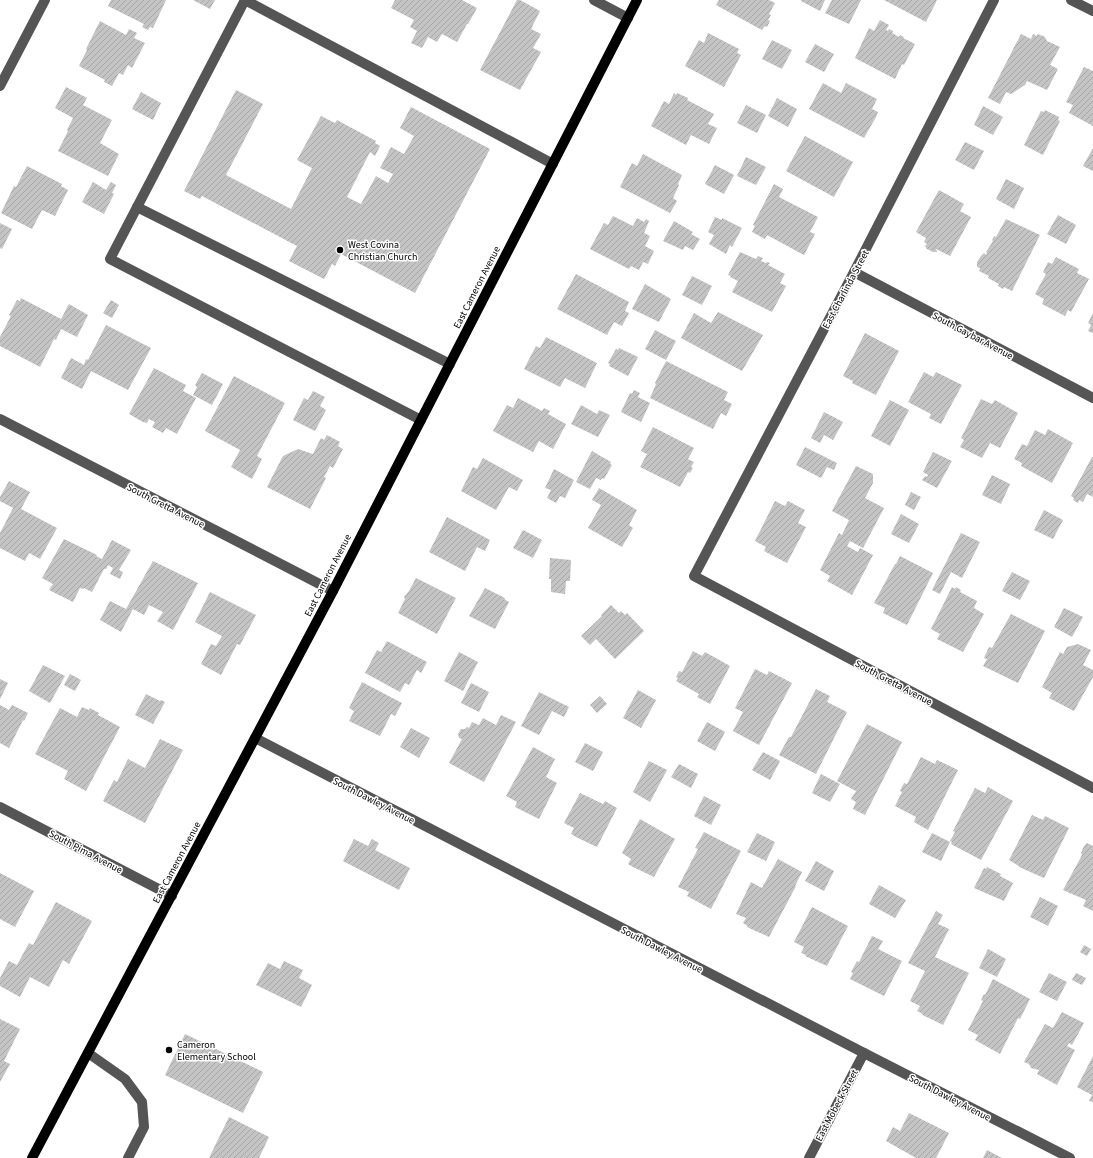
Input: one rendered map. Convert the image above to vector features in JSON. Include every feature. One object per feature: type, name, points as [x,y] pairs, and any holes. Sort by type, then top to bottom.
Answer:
[{"type":"main road","name":"East Cameron Avenue","points":[[32,1158],[333,591],[637,0]]},
{"type":"street","points":[[0,86],[46,0]]},
{"type":"street","points":[[421,420],[110,259],[245,0],[553,164]]},
{"type":"street","points":[[594,0],[628,18]]},
{"type":"street","name":"East Charlinda Street","points":[[694,576],[854,272],[994,0]]},
{"type":"street","points":[[1071,0],[1093,11]]},
{"type":"street","points":[[137,208],[450,364]]},
{"type":"street","name":"South Gaybar Avenue","points":[[854,272],[1093,398]]},
{"type":"street","name":"South Gretta Avenue","points":[[0,419],[333,591]]},
{"type":"street","name":"South Gretta Avenue","points":[[694,576],[1093,788]]},
{"type":"street","name":"South Dawley Avenue","points":[[255,738],[1070,1158]]},
{"type":"street","name":"South Pima Avenue","points":[[0,806],[172,896]]},
{"type":"street","points":[[88,1053],[126,1079],[142,1102],[144,1127],[128,1158]]},
{"type":"street","name":"East Mobeck Street","points":[[809,1158],[864,1053]]},
{"type":"building","points":[[111,0],[166,0],[153,28],[150,27],[148,30],[142,27],[144,24],[108,6]]},
{"type":"building","points":[[193,0],[215,0],[210,9]]},
{"type":"building","points":[[395,0],[462,0],[477,8],[457,42],[442,34],[437,42],[428,37],[422,48],[411,43],[417,31],[410,27],[414,20],[391,8]]},
{"type":"building","points":[[517,0],[520,0],[540,11],[531,29],[541,34],[533,48],[541,52],[520,90],[480,70]]},
{"type":"building","points":[[719,0],[769,0],[775,3],[769,14],[771,15],[768,20],[770,21],[767,27],[765,26],[762,30],[716,5]]},
{"type":"building","points":[[801,0],[825,0],[820,11]]},
{"type":"building","points":[[832,0],[861,0],[849,24],[825,13]]},
{"type":"building","points":[[884,0],[937,0],[926,22]]},
{"type":"building","points":[[880,20],[889,25],[886,30],[888,31],[889,29],[893,31],[892,33],[899,37],[900,35],[915,44],[904,65],[902,64],[895,79],[855,58],[869,28],[874,31]]},
{"type":"building","points":[[100,21],[126,35],[129,29],[137,33],[134,38],[145,43],[132,68],[128,65],[123,75],[119,73],[112,86],[104,82],[105,80],[79,66]]},
{"type":"building","points":[[708,33],[739,49],[737,53],[741,55],[724,87],[685,66],[699,40],[704,43]]},
{"type":"building","points":[[1021,34],[1031,39],[1033,34],[1043,36],[1047,41],[1060,47],[1050,65],[1058,69],[1047,90],[1027,81],[1025,85],[1011,94],[1006,92],[1000,104],[988,98]]},
{"type":"building","points":[[772,40],[792,50],[782,69],[762,59]]},
{"type":"building","points":[[815,44],[834,54],[824,72],[805,62]]},
{"type":"building","points":[[1084,67],[1093,71],[1093,126],[1069,113],[1073,105],[1066,102]]},
{"type":"building","points":[[823,83],[841,93],[846,83],[877,99],[872,109],[878,112],[864,138],[809,109]]},
{"type":"building","points":[[66,87],[87,98],[83,105],[112,120],[100,143],[119,154],[108,176],[58,151],[73,118],[55,108]]},
{"type":"building","points":[[236,90],[263,104],[226,175],[291,209],[312,168],[297,160],[321,116],[335,123],[337,120],[376,141],[375,143],[380,146],[375,156],[370,152],[347,197],[361,204],[376,176],[388,183],[393,174],[380,168],[391,147],[404,154],[414,136],[400,128],[411,107],[490,149],[415,293],[341,254],[335,266],[332,264],[324,279],[289,261],[297,246],[202,196],[200,199],[184,191]]},
{"type":"building","points":[[141,92],[161,103],[153,120],[132,109]]},
{"type":"building","points":[[674,93],[676,95],[677,93],[688,98],[687,100],[714,114],[708,124],[717,128],[709,144],[691,135],[686,145],[651,126],[664,101],[669,104]]},
{"type":"building","points":[[777,98],[797,109],[788,127],[768,116]]},
{"type":"building","points":[[746,105],[766,115],[757,133],[737,123]]},
{"type":"building","points":[[983,106],[1003,117],[993,135],[974,125]]},
{"type":"building","points":[[1045,110],[1059,117],[1058,120],[1060,121],[1043,155],[1024,145],[1041,111],[1044,112]]},
{"type":"building","points":[[805,136],[853,162],[834,197],[786,171]]},
{"type":"building","points":[[965,142],[984,151],[974,170],[955,160]]},
{"type":"building","points":[[1093,148],[1093,171],[1083,166]]},
{"type":"building","points":[[643,154],[682,175],[673,198],[677,201],[670,213],[620,187],[632,163],[637,166]]},
{"type":"building","points":[[746,157],[766,167],[756,185],[737,176]]},
{"type":"building","points":[[715,165],[734,175],[724,194],[705,184]]},
{"type":"building","points":[[27,166],[62,184],[61,186],[68,190],[55,216],[42,210],[32,229],[1,213],[14,186],[16,187]]},
{"type":"building","points":[[1006,179],[1024,188],[1014,209],[996,199]]},
{"type":"building","points":[[93,182],[106,190],[111,182],[116,185],[112,193],[114,194],[104,214],[82,202]]},
{"type":"building","points":[[774,184],[783,189],[779,197],[818,217],[810,232],[815,234],[804,255],[767,235],[765,239],[752,232],[755,226],[753,225]]},
{"type":"building","points":[[939,190],[964,204],[960,211],[971,217],[950,256],[936,249],[937,252],[927,249],[925,246],[927,244],[924,242],[926,238],[916,232]]},
{"type":"building","points":[[1058,215],[1076,225],[1066,244],[1047,234]]},
{"type":"building","points":[[613,216],[633,226],[637,218],[644,222],[646,219],[649,221],[644,233],[650,236],[645,246],[654,251],[648,264],[643,262],[639,270],[631,266],[629,269],[590,249],[604,223],[608,225]]},
{"type":"building","points":[[715,217],[722,220],[722,218],[742,228],[732,247],[730,245],[726,254],[709,244],[714,235],[708,232]]},
{"type":"building","points":[[1006,219],[1040,235],[1012,291],[998,286],[999,284],[988,278],[989,276],[979,271],[980,268],[977,267],[977,262],[984,253],[986,255],[994,236],[996,237]]},
{"type":"building","points":[[674,221],[693,232],[691,234],[700,239],[693,250],[685,246],[683,250],[663,241]]},
{"type":"building","points":[[0,223],[12,229],[2,249],[0,248]]},
{"type":"building","points":[[740,252],[756,259],[758,256],[763,258],[761,261],[770,263],[768,265],[785,274],[780,283],[786,286],[772,312],[732,292],[738,281],[728,275]]},
{"type":"building","points":[[1056,257],[1079,269],[1077,273],[1089,279],[1071,312],[1068,310],[1065,316],[1042,304],[1044,299],[1035,294],[1046,274],[1043,272],[1048,262],[1052,264]]},
{"type":"building","points":[[576,274],[629,302],[625,311],[629,313],[622,326],[614,322],[607,335],[557,309]]},
{"type":"building","points":[[692,276],[712,286],[702,305],[682,295]]},
{"type":"building","points":[[645,284],[671,299],[659,322],[632,309]]},
{"type":"building","points":[[21,298],[61,319],[69,304],[88,315],[77,337],[61,329],[56,340],[54,339],[40,367],[0,346],[0,337],[11,316],[9,315],[17,300],[20,301]]},
{"type":"building","points":[[111,300],[119,305],[112,318],[103,313]]},
{"type":"building","points":[[718,312],[763,335],[742,371],[681,338],[694,313],[711,323]]},
{"type":"building","points":[[1093,313],[1093,333],[1088,331],[1091,325],[1088,323]]},
{"type":"building","points":[[106,325],[151,348],[128,390],[91,371],[82,389],[61,378],[71,358],[84,365]]},
{"type":"building","points":[[655,330],[676,341],[666,360],[645,349]]},
{"type":"building","points":[[865,333],[899,351],[876,395],[852,383],[853,381],[843,376]]},
{"type":"building","points":[[546,337],[597,363],[585,388],[565,378],[560,387],[524,369],[536,346],[540,348]]},
{"type":"building","points":[[619,348],[638,357],[628,376],[609,366],[610,364],[608,363],[616,349],[618,350]]},
{"type":"building","points":[[666,361],[728,392],[724,400],[732,404],[726,416],[721,413],[713,429],[650,398],[656,384],[655,383]]},
{"type":"building","points":[[154,368],[186,385],[183,391],[196,398],[177,434],[166,428],[163,433],[152,427],[155,422],[149,419],[147,423],[143,422],[129,414]]},
{"type":"building","points":[[924,372],[933,377],[936,372],[962,385],[941,424],[929,418],[931,414],[908,402]]},
{"type":"building","points":[[202,373],[223,384],[212,405],[193,395],[197,387],[195,385]]},
{"type":"building","points":[[234,376],[285,403],[257,456],[262,459],[252,479],[231,467],[240,450],[205,431]]},
{"type":"building","points":[[634,390],[640,393],[638,397],[650,403],[641,422],[621,412],[630,393],[632,394]]},
{"type":"building","points":[[313,391],[325,397],[320,406],[326,410],[315,431],[293,420],[304,398],[308,400]]},
{"type":"building","points":[[518,398],[542,411],[544,408],[550,411],[548,414],[566,424],[553,449],[539,441],[533,452],[493,431],[507,405],[513,408]]},
{"type":"building","points":[[981,399],[992,404],[995,400],[1018,413],[1000,448],[990,443],[982,458],[960,447],[964,440],[961,438]]},
{"type":"building","points":[[890,400],[909,410],[890,446],[871,436]]},
{"type":"building","points":[[581,405],[597,414],[599,410],[610,415],[598,437],[571,424]]},
{"type":"building","points":[[824,412],[843,422],[833,440],[824,435],[820,443],[811,438]]},
{"type":"building","points":[[653,427],[694,448],[688,459],[694,462],[691,467],[693,468],[690,473],[688,472],[680,487],[640,467],[647,454],[641,451]]},
{"type":"building","points":[[1048,429],[1073,443],[1052,483],[1021,466],[1022,463],[1014,459],[1022,444],[1027,446],[1035,430],[1045,435]]},
{"type":"building","points":[[327,435],[340,442],[338,446],[343,449],[333,468],[330,466],[324,477],[326,478],[310,509],[267,487],[283,456],[298,449],[313,454],[321,438],[324,440]]},
{"type":"building","points":[[805,447],[837,463],[834,470],[827,467],[821,478],[796,465]]},
{"type":"building","points":[[592,451],[611,462],[610,464],[612,465],[604,479],[602,478],[601,480],[596,478],[590,489],[576,482]]},
{"type":"building","points":[[933,452],[952,461],[937,488],[922,480],[928,475],[923,472]]},
{"type":"building","points":[[1092,457],[1093,497],[1087,494],[1083,502],[1079,500],[1078,503],[1073,500],[1074,498],[1071,496]]},
{"type":"building","points":[[483,458],[523,480],[517,491],[509,487],[496,510],[461,491],[473,467],[477,469]]},
{"type":"building","points":[[856,466],[873,474],[873,483],[865,498],[884,508],[863,548],[850,541],[847,546],[858,552],[860,548],[873,555],[852,595],[827,581],[830,576],[820,570],[839,533],[842,535],[849,520],[832,511]]},
{"type":"building","points":[[554,469],[574,480],[565,498],[560,496],[556,503],[547,498],[551,490],[545,488]]},
{"type":"building","points":[[992,475],[1010,484],[1001,504],[982,495]]},
{"type":"building","points":[[9,481],[30,492],[21,509],[57,528],[40,559],[29,553],[25,561],[0,548],[0,533],[13,508],[0,501],[0,497]]},
{"type":"building","points":[[599,488],[637,510],[629,525],[633,528],[622,547],[588,528],[601,505],[592,500]]},
{"type":"building","points":[[911,492],[921,497],[914,510],[905,505]]},
{"type":"building","points":[[775,501],[785,506],[788,501],[805,510],[798,523],[806,527],[787,563],[764,551],[766,547],[755,541]]},
{"type":"building","points":[[1044,510],[1063,520],[1053,539],[1034,530]]},
{"type":"building","points":[[901,514],[919,524],[909,543],[891,534]]},
{"type":"building","points":[[447,517],[490,540],[485,551],[477,547],[465,571],[429,552]]},
{"type":"building","points":[[523,530],[542,540],[533,558],[513,548]]},
{"type":"building","points":[[961,533],[980,542],[962,578],[951,572],[940,594],[932,590]]},
{"type":"building","points":[[64,539],[97,555],[96,556],[102,559],[112,540],[131,550],[119,570],[123,572],[120,579],[110,574],[113,568],[108,565],[106,569],[104,569],[92,592],[84,588],[80,588],[73,602],[49,590],[53,584],[42,578]]},
{"type":"building","points":[[900,556],[933,573],[907,625],[883,613],[885,608],[874,603]]},
{"type":"building","points":[[550,558],[571,560],[570,581],[566,581],[565,594],[551,592],[551,579],[549,579]]},
{"type":"building","points":[[153,561],[198,583],[173,630],[157,621],[163,612],[149,605],[144,615],[133,609],[121,632],[100,620],[110,601],[126,609]]},
{"type":"building","points":[[1012,572],[1030,581],[1020,600],[1002,591]]},
{"type":"building","points":[[416,578],[456,598],[437,634],[398,613],[405,599],[404,597]]},
{"type":"building","points":[[952,587],[955,589],[956,587],[961,590],[960,592],[977,601],[974,608],[984,614],[963,652],[937,639],[940,634],[931,629]]},
{"type":"building","points":[[485,588],[505,598],[504,599],[509,602],[495,629],[469,616]]},
{"type":"building","points":[[210,592],[256,615],[240,645],[237,644],[221,675],[201,664],[211,644],[216,646],[222,636],[195,622]]},
{"type":"building","points":[[611,605],[619,613],[621,611],[625,615],[627,613],[644,631],[615,659],[596,639],[590,645],[581,636]]},
{"type":"building","points":[[1064,608],[1083,617],[1072,637],[1054,627]]},
{"type":"building","points":[[1011,614],[1045,631],[1018,683],[983,666],[987,659],[984,658],[989,647],[992,648]]},
{"type":"building","points":[[387,641],[427,662],[421,673],[417,670],[409,685],[405,683],[400,692],[365,673],[377,650],[381,652]]},
{"type":"building","points":[[1078,644],[1091,650],[1083,665],[1093,670],[1093,677],[1074,711],[1049,698],[1052,693],[1042,687],[1060,652],[1063,654],[1067,647]]},
{"type":"building","points":[[693,651],[702,656],[705,652],[730,666],[710,704],[697,697],[699,694],[676,681],[679,671],[682,672]]},
{"type":"building","points":[[459,652],[478,662],[463,691],[444,681]]},
{"type":"building","points":[[43,665],[65,676],[50,703],[29,691]]},
{"type":"building","points":[[755,669],[767,675],[769,671],[792,683],[759,745],[733,731],[743,712],[735,708]]},
{"type":"building","points":[[70,674],[81,680],[75,691],[64,685]]},
{"type":"building","points":[[0,679],[8,683],[0,699]]},
{"type":"building","points":[[362,682],[402,703],[395,716],[391,714],[380,736],[349,721],[354,711],[349,708]]},
{"type":"building","points":[[471,683],[489,692],[479,712],[461,703]]},
{"type":"building","points":[[816,689],[830,696],[827,702],[847,712],[816,774],[779,755],[789,737],[791,737]]},
{"type":"building","points":[[638,690],[656,700],[641,728],[623,718]]},
{"type":"building","points":[[539,692],[569,707],[564,717],[552,711],[539,735],[521,726]]},
{"type":"building","points":[[146,694],[165,702],[153,724],[135,715]]},
{"type":"building","points":[[600,696],[607,704],[597,713],[590,705]]},
{"type":"building","points":[[0,705],[9,710],[12,705],[28,713],[9,748],[0,743]]},
{"type":"building","points":[[82,707],[89,710],[90,708],[99,713],[98,715],[120,727],[86,791],[64,779],[68,771],[35,754],[60,708],[77,717]]},
{"type":"building","points":[[501,715],[516,722],[484,782],[449,763],[462,739],[459,738],[458,734],[461,729],[465,729],[467,727],[469,728],[472,722],[479,725],[483,718],[496,725]]},
{"type":"building","points":[[707,722],[725,732],[715,751],[697,741]]},
{"type":"building","points":[[867,724],[902,742],[865,815],[853,809],[856,802],[851,799],[856,791],[837,781]]},
{"type":"building","points":[[411,728],[430,738],[419,758],[400,747]]},
{"type":"building","points":[[160,739],[183,750],[145,823],[103,801],[114,780],[117,782],[128,759],[145,768]]},
{"type":"building","points":[[585,743],[603,752],[593,771],[575,762]]},
{"type":"building","points":[[533,747],[555,759],[546,777],[557,783],[539,819],[515,807],[517,802],[506,796]]},
{"type":"building","points":[[763,752],[780,761],[770,780],[752,770]]},
{"type":"building","points":[[921,757],[935,764],[937,760],[958,770],[928,830],[914,822],[916,817],[895,806],[902,792],[900,791],[904,783],[907,784]]},
{"type":"building","points":[[649,761],[667,770],[650,802],[633,792]]},
{"type":"building","points":[[679,764],[698,774],[691,788],[671,777]]},
{"type":"building","points":[[821,774],[840,784],[830,802],[812,793]]},
{"type":"building","points":[[988,787],[1013,801],[981,860],[951,844],[952,842],[950,841],[955,832],[953,831],[975,788],[985,793]]},
{"type":"building","points":[[580,793],[603,804],[605,801],[617,808],[597,847],[571,834],[574,828],[564,823]]},
{"type":"building","points":[[704,796],[721,805],[711,825],[694,816]]},
{"type":"building","points":[[1032,815],[1043,820],[1045,816],[1069,828],[1044,878],[1019,867],[1009,860]]},
{"type":"building","points":[[640,819],[675,839],[654,877],[628,864],[631,859],[622,853]]},
{"type":"building","points":[[704,832],[741,851],[711,909],[687,896],[689,892],[678,887],[698,849],[695,848]]},
{"type":"building","points":[[757,833],[775,842],[766,861],[747,852]]},
{"type":"building","points":[[932,833],[950,842],[941,861],[922,852]]},
{"type":"building","points":[[354,839],[368,846],[372,839],[379,843],[375,850],[410,868],[399,890],[343,861]]},
{"type":"building","points":[[1087,843],[1093,846],[1093,911],[1083,906],[1086,900],[1063,890],[1082,855],[1081,853],[1084,846]]},
{"type":"building","points":[[778,859],[802,872],[769,937],[747,927],[748,926],[743,923],[746,918],[736,914],[751,882],[762,888]]},
{"type":"building","points":[[816,861],[834,871],[824,891],[805,881]]},
{"type":"building","points":[[987,867],[1001,874],[1000,876],[1013,883],[1004,901],[974,888],[984,868],[986,869]]},
{"type":"building","points":[[0,873],[34,891],[15,927],[0,919]]},
{"type":"building","points":[[879,885],[906,900],[895,918],[869,904]]},
{"type":"building","points":[[1040,897],[1058,906],[1048,926],[1030,917]]},
{"type":"building","points":[[56,902],[92,921],[69,964],[63,960],[49,987],[30,977],[20,997],[0,986],[0,978],[9,961],[17,965],[29,943],[33,945]]},
{"type":"building","points":[[812,907],[848,926],[827,966],[805,956],[806,955],[801,953],[804,947],[794,942]]},
{"type":"building","points":[[936,911],[943,915],[938,924],[949,929],[935,957],[969,973],[943,1025],[917,1011],[920,1006],[910,1001],[925,971],[908,963]]},
{"type":"building","points":[[872,936],[883,941],[878,949],[902,961],[884,996],[850,979],[853,973],[851,972],[857,961],[859,962]]},
{"type":"building","points":[[1084,945],[1091,949],[1087,956],[1080,952]]},
{"type":"building","points":[[988,949],[1006,959],[997,977],[979,968]]},
{"type":"building","points":[[284,961],[303,970],[299,978],[312,985],[301,1007],[256,985],[268,963],[280,969]]},
{"type":"building","points":[[1049,973],[1067,982],[1057,1001],[1039,992]]},
{"type":"building","points":[[1076,973],[1086,978],[1082,985],[1072,980]]},
{"type":"building","points":[[993,979],[1030,999],[1020,1019],[1018,1018],[1000,1054],[975,1040],[978,1035],[968,1030],[983,1001],[981,1000]]},
{"type":"building","points":[[1062,1012],[1084,1023],[1072,1045],[1069,1043],[1067,1046],[1075,1050],[1057,1085],[1037,1074],[1039,1070],[1031,1068],[1029,1064],[1024,1062],[1045,1024],[1053,1028]]},
{"type":"building","points":[[0,1019],[20,1029],[4,1061],[10,1064],[0,1082]]},
{"type":"building","points":[[185,1034],[263,1072],[243,1113],[165,1075]]},
{"type":"building","points":[[1093,1056],[1093,1102],[1089,1101],[1092,1095],[1077,1087]]},
{"type":"building","points":[[909,1113],[949,1133],[936,1158],[916,1158],[886,1141],[893,1127],[900,1131]]},
{"type":"building","points":[[229,1117],[269,1137],[259,1158],[209,1158]]},
{"type":"building","points":[[987,1150],[1002,1158],[983,1158]]},
{"type":"place","name":"West Covina Christian Church","points":[[340,250]]},
{"type":"place","name":"Cameron Elementary School","points":[[169,1050]]}]
